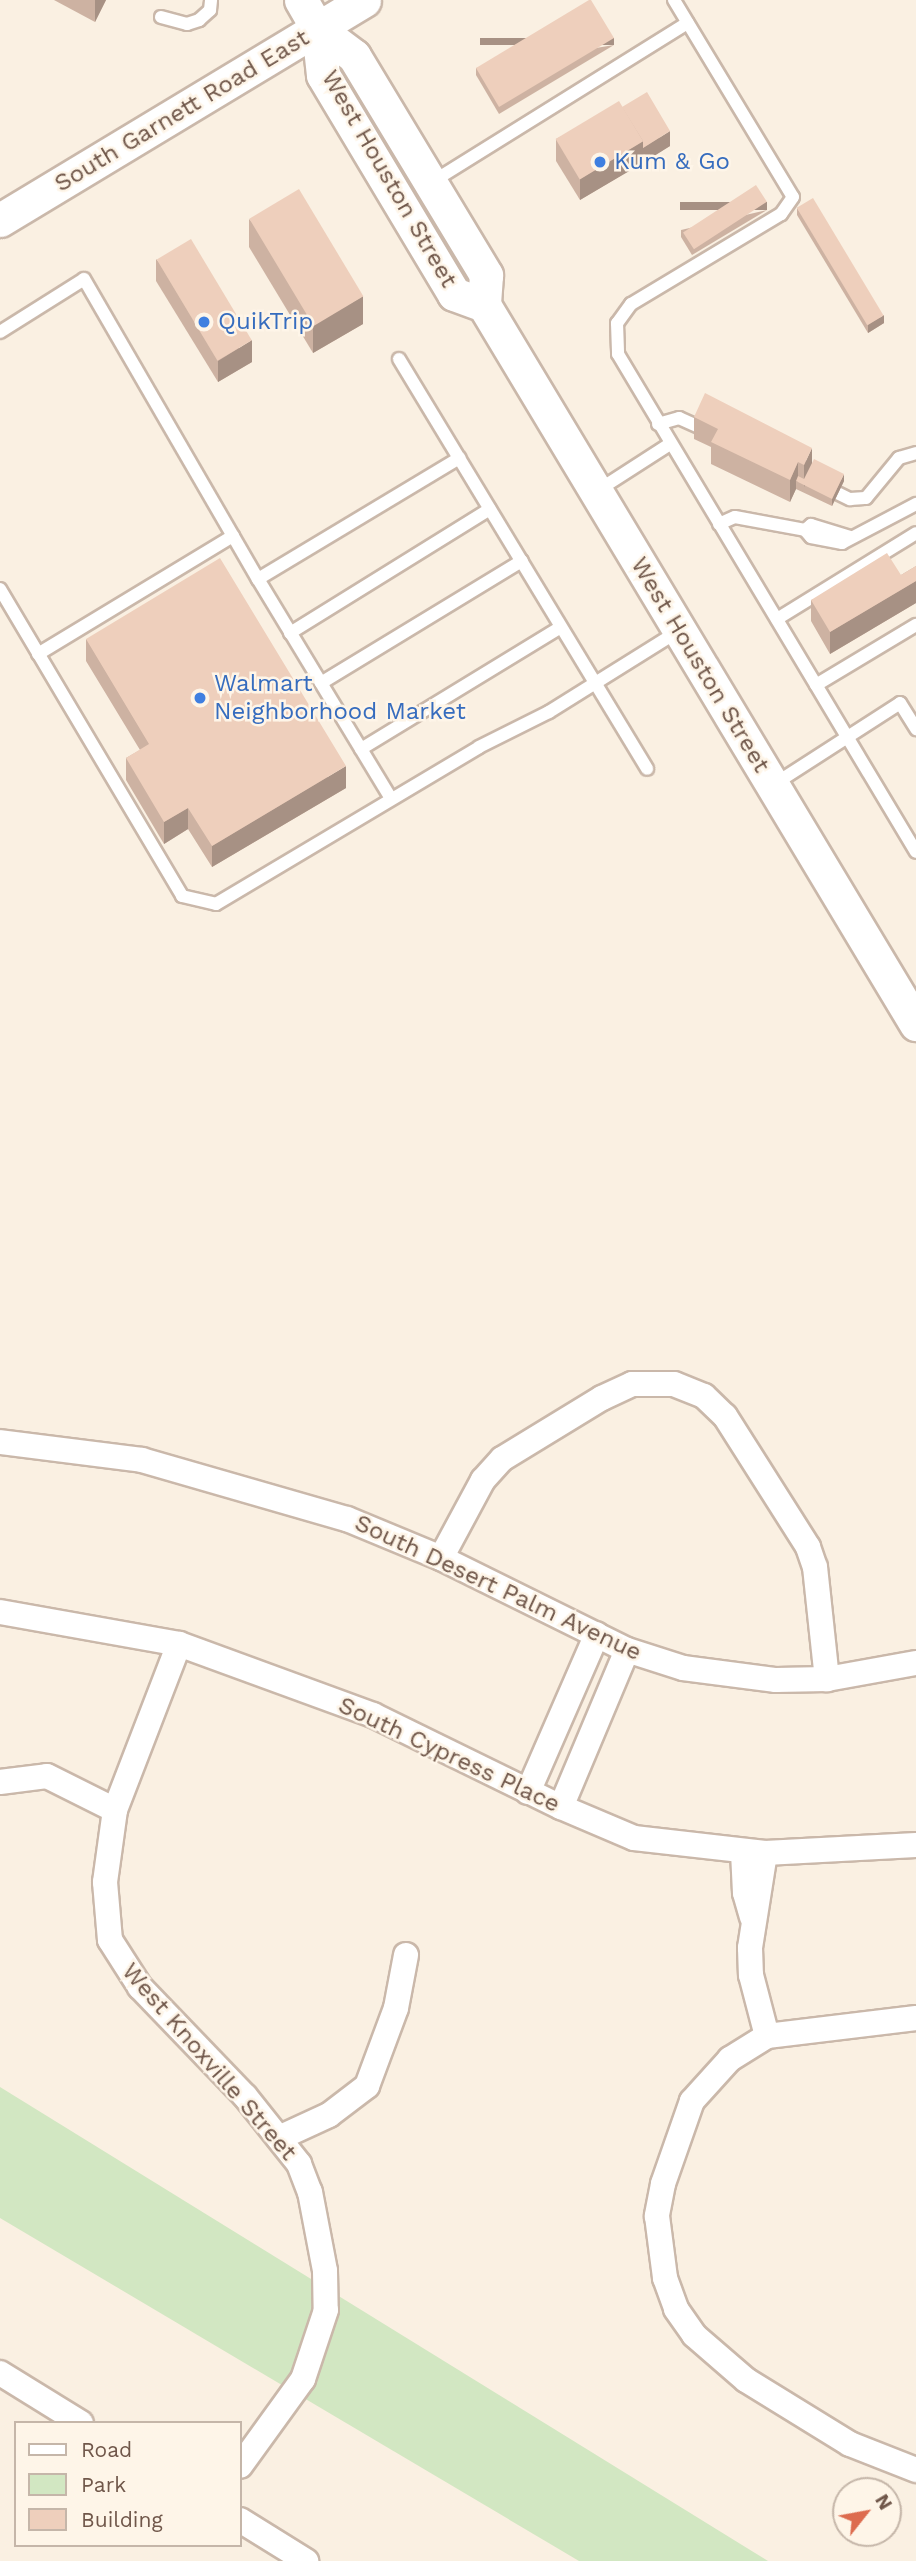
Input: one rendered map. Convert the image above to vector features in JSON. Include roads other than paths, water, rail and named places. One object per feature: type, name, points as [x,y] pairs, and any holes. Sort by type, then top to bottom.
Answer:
[{"type":"main road","points":[[301,0],[318,29]]},
{"type":"main road","name":"South Garnett Road East","points":[[0,220],[364,0]]},
{"type":"main road","name":"West Houston Street","points":[[318,29],[354,56],[486,275],[484,305],[773,785],[912,1008]]},
{"type":"main road","name":"West Houston Street","points":[[318,29],[323,75],[454,295],[484,305]]},
{"type":"street","points":[[441,1558],[483,1480],[502,1459],[591,1404],[632,1384],[674,1384],[704,1396],[725,1416],[808,1547],[815,1567],[827,1679]]},
{"type":"street","name":"South Desert Palm Avenue","points":[[0,1442],[142,1460],[241,1485],[347,1519],[441,1558],[627,1650],[682,1668],[733,1677],[827,1679],[916,1663]]},
{"type":"street","name":"South Cypress Place","points":[[0,1612],[179,1644],[373,1715],[561,1807],[634,1838],[754,1853],[912,1841]]},
{"type":"street","points":[[528,1791],[597,1633]]},
{"type":"street","name":"West Knoxville Street","points":[[179,1644],[116,1810],[105,1882],[110,1940],[140,1987],[245,2096],[299,2164],[310,2192],[325,2271],[326,2311],[303,2379],[242,2463]]},
{"type":"street","points":[[561,1807],[627,1650]]},
{"type":"street","points":[[0,1782],[47,1776],[116,1810]]},
{"type":"street","points":[[754,1853],[762,1892],[752,1917],[751,1975],[767,2036]]},
{"type":"street","points":[[279,2138],[329,2115],[367,2085],[396,2008],[406,1955]]},
{"type":"street","points":[[916,2018],[767,2036],[730,2059],[692,2101],[679,2133],[657,2216],[666,2278],[676,2309],[694,2335],[746,2380],[850,2444],[916,2470]]},
{"type":"street","points":[[0,2374],[78,2421]]},
{"type":"street","points":[[242,2521],[306,2561]]},
{"type":"lane","points":[[161,17],[187,24],[199,20],[210,9],[211,0]]},
{"type":"lane","points":[[674,0],[793,197],[781,214],[639,299],[620,316],[615,331],[618,354],[657,424],[916,852]]},
{"type":"lane","points":[[430,183],[687,23]]},
{"type":"lane","points":[[0,332],[84,279],[258,579],[391,800]]},
{"type":"lane","points":[[399,359],[647,769]]},
{"type":"lane","points":[[657,424],[679,418],[699,427]]},
{"type":"lane","points":[[596,492],[670,444]]},
{"type":"lane","points":[[808,479],[861,500],[875,492],[899,458],[916,453]]},
{"type":"lane","points":[[258,579],[459,457]]},
{"type":"lane","points":[[719,524],[735,517],[805,530],[811,537],[842,543],[916,504]]},
{"type":"lane","points":[[290,633],[490,509]]},
{"type":"lane","points":[[777,619],[916,533]]},
{"type":"lane","points":[[38,654],[233,536]]},
{"type":"lane","points":[[321,683],[522,561]]},
{"type":"lane","points":[[0,589],[182,896],[216,904],[595,684],[680,630]]},
{"type":"lane","points":[[816,685],[916,625]]},
{"type":"lane","points":[[360,749],[561,626]]},
{"type":"lane","points":[[773,785],[901,703],[916,729]]},
{"type":"place","name":"Kum & Go","points":[[600,162]]},
{"type":"place","name":"QuikTrip","points":[[204,322]]},
{"type":"place","name":"Walmart Neighborhood Market","points":[[200,698]]}]
